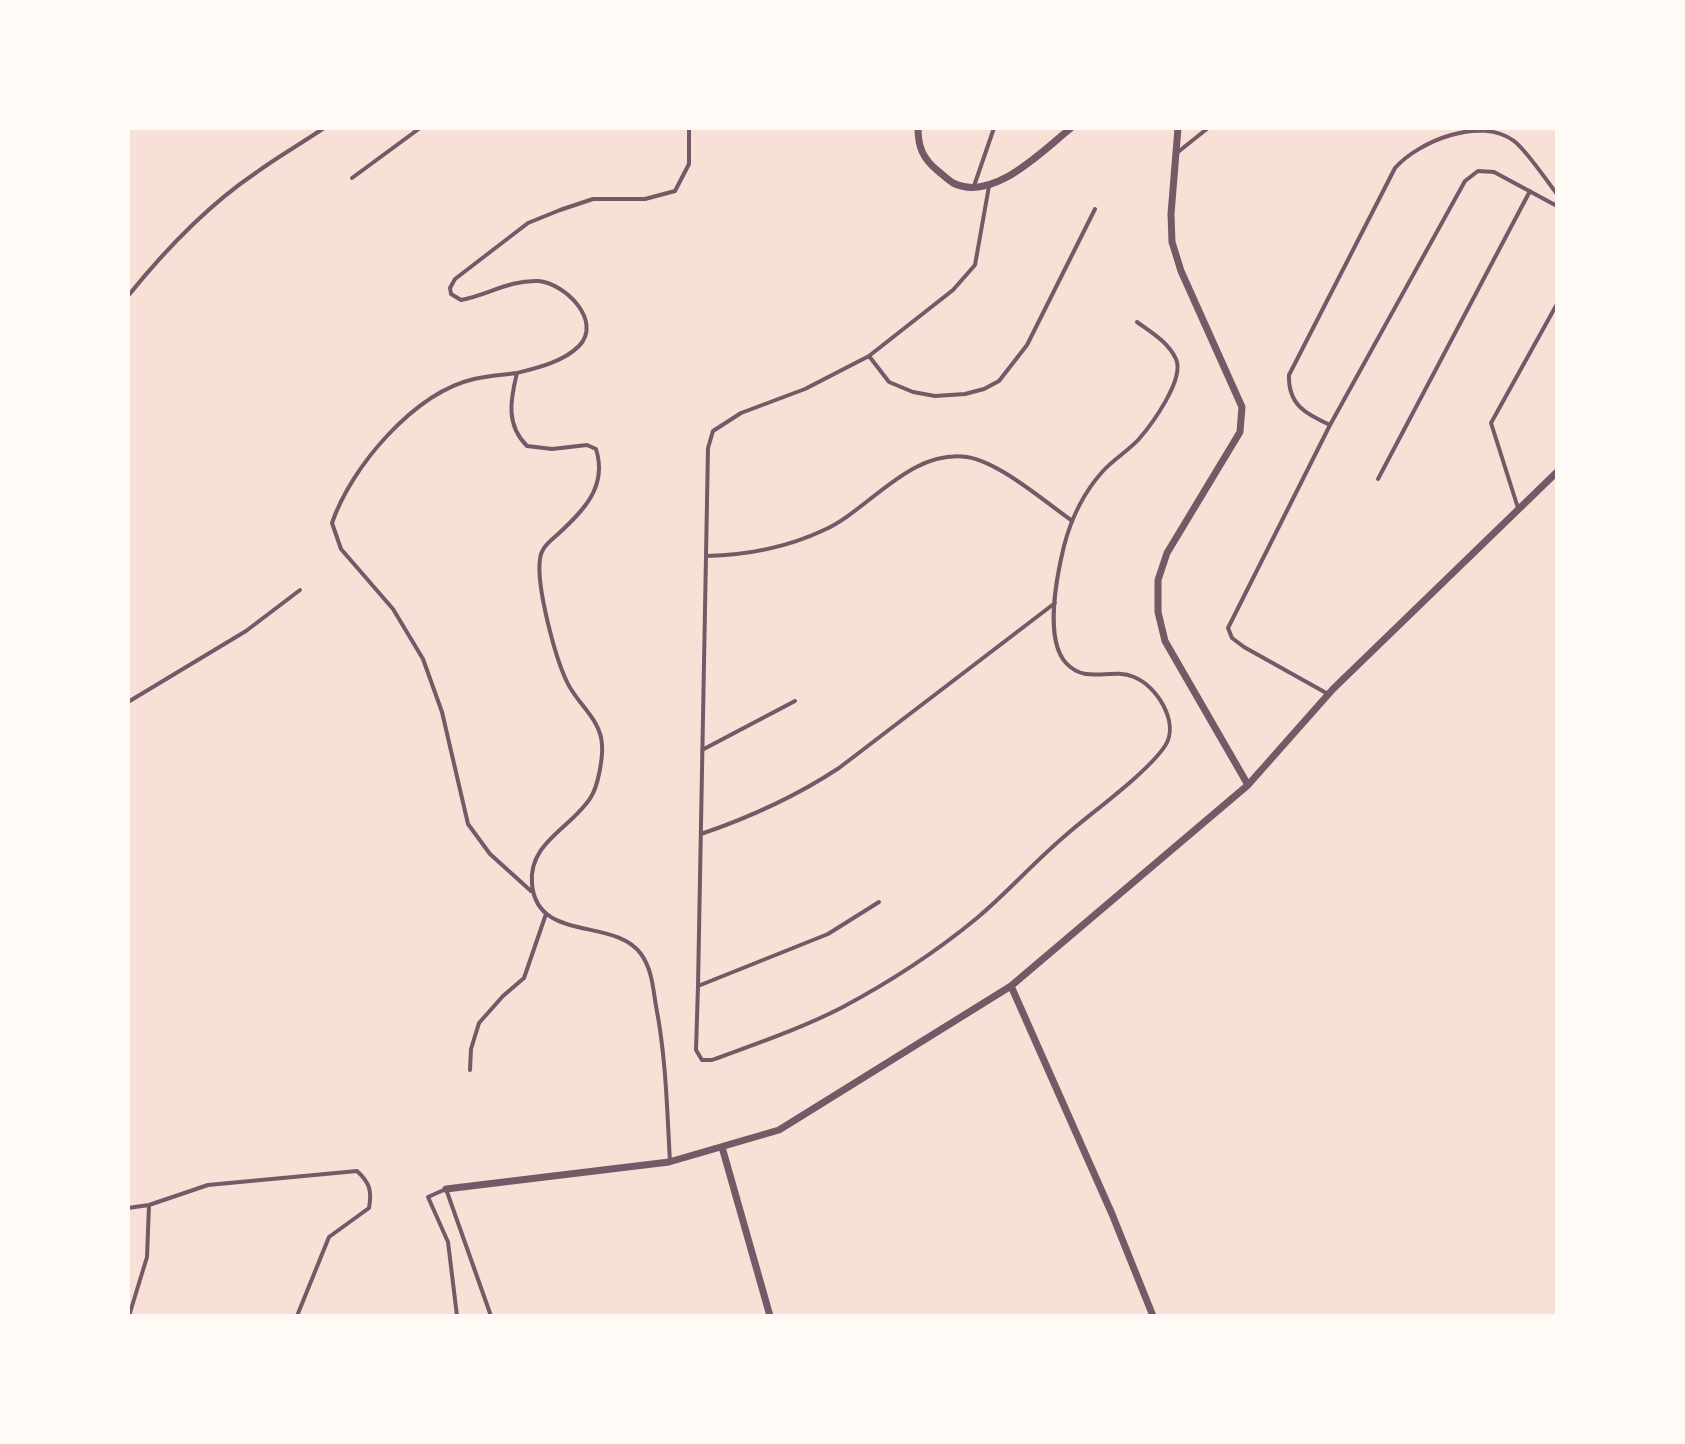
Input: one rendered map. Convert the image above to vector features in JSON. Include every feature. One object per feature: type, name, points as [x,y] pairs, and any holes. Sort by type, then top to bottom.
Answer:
[{"type":"street","points":[[918,128],[918,144],[933,167],[954,183],[974,188],[989,186],[1007,178],[1071,128]]},
{"type":"street","points":[[1178,128],[1171,214],[1172,242],[1181,271],[1242,407],[1240,432],[1231,450],[1167,553],[1158,580],[1158,612],[1165,641],[1248,785]]},
{"type":"street","points":[[446,1189],[670,1162],[779,1130],[1011,986],[1248,785],[1329,694],[1557,472]]},
{"type":"street","points":[[1011,986],[1112,1214],[1153,1316]]},
{"type":"street","points":[[722,1147],[770,1316]]},
{"type":"lane","points":[[128,296],[154,264],[199,220],[255,173],[324,128]]},
{"type":"lane","points":[[352,178],[420,128]]},
{"type":"lane","points":[[670,1162],[664,1048],[651,976],[640,952],[619,937],[559,923],[546,914],[534,894],[490,854],[468,824],[442,712],[423,659],[393,609],[341,549],[332,523],[338,504],[392,428],[422,403],[472,379],[547,365],[580,346],[586,329],[582,308],[564,289],[540,281],[506,284],[461,300],[451,294],[450,288],[455,279],[528,223],[560,210],[593,199],[645,199],[675,191],[689,164],[689,128]]},
{"type":"lane","points":[[778,128],[794,128]]},
{"type":"lane","points":[[974,188],[994,128]]},
{"type":"lane","points":[[1176,153],[1208,128]]},
{"type":"lane","points":[[1330,425],[1305,413],[1288,391],[1289,375],[1395,168],[1406,156],[1420,146],[1449,136],[1479,131],[1497,134],[1514,141],[1557,194]]},
{"type":"lane","points":[[1329,694],[1244,647],[1232,638],[1228,628],[1330,425],[1465,181],[1478,171],[1494,172],[1557,206]]},
{"type":"lane","points":[[989,186],[975,265],[953,290],[869,356],[805,389],[741,413],[713,431],[708,448],[696,1050],[702,1060],[712,1060],[780,1035],[841,1008],[896,975],[978,918],[1044,854],[1140,772],[1164,747],[1170,735],[1168,714],[1156,694],[1138,678],[1120,673],[1096,676],[1077,673],[1060,654],[1056,637],[1055,602],[1063,548],[1071,520],[1102,472],[1138,439],[1160,411],[1177,375],[1177,361],[1160,338],[1137,322]]},
{"type":"lane","points":[[1378,479],[1530,191]]},
{"type":"lane","points":[[869,356],[889,382],[913,392],[935,396],[965,394],[999,381],[1027,345],[1095,209]]},
{"type":"lane","points":[[1518,510],[1491,423],[1557,304]]},
{"type":"lane","points":[[517,373],[511,399],[517,436],[527,446],[552,449],[587,445],[596,449],[601,465],[596,488],[580,514],[543,548],[540,558],[543,592],[561,666],[568,684],[599,728],[602,746],[592,795],[547,841],[537,856],[531,873],[534,894]]},
{"type":"lane","points":[[706,556],[769,550],[827,529],[919,465],[949,456],[970,457],[1007,474],[1071,520]]},
{"type":"lane","points":[[128,702],[246,631],[300,590]]},
{"type":"lane","points":[[701,834],[750,817],[804,791],[839,768],[1055,602]]},
{"type":"lane","points":[[702,750],[795,701]]},
{"type":"lane","points":[[698,986],[828,934],[879,902]]},
{"type":"lane","points":[[470,1070],[471,1049],[479,1023],[524,978],[546,914]]},
{"type":"lane","points":[[128,1208],[149,1205],[208,1185],[357,1171],[368,1182],[371,1195],[369,1208],[329,1237],[297,1316]]},
{"type":"lane","points":[[457,1316],[448,1242],[428,1197],[446,1189],[491,1316]]},
{"type":"lane","points":[[129,1316],[147,1257],[149,1205]]}]
